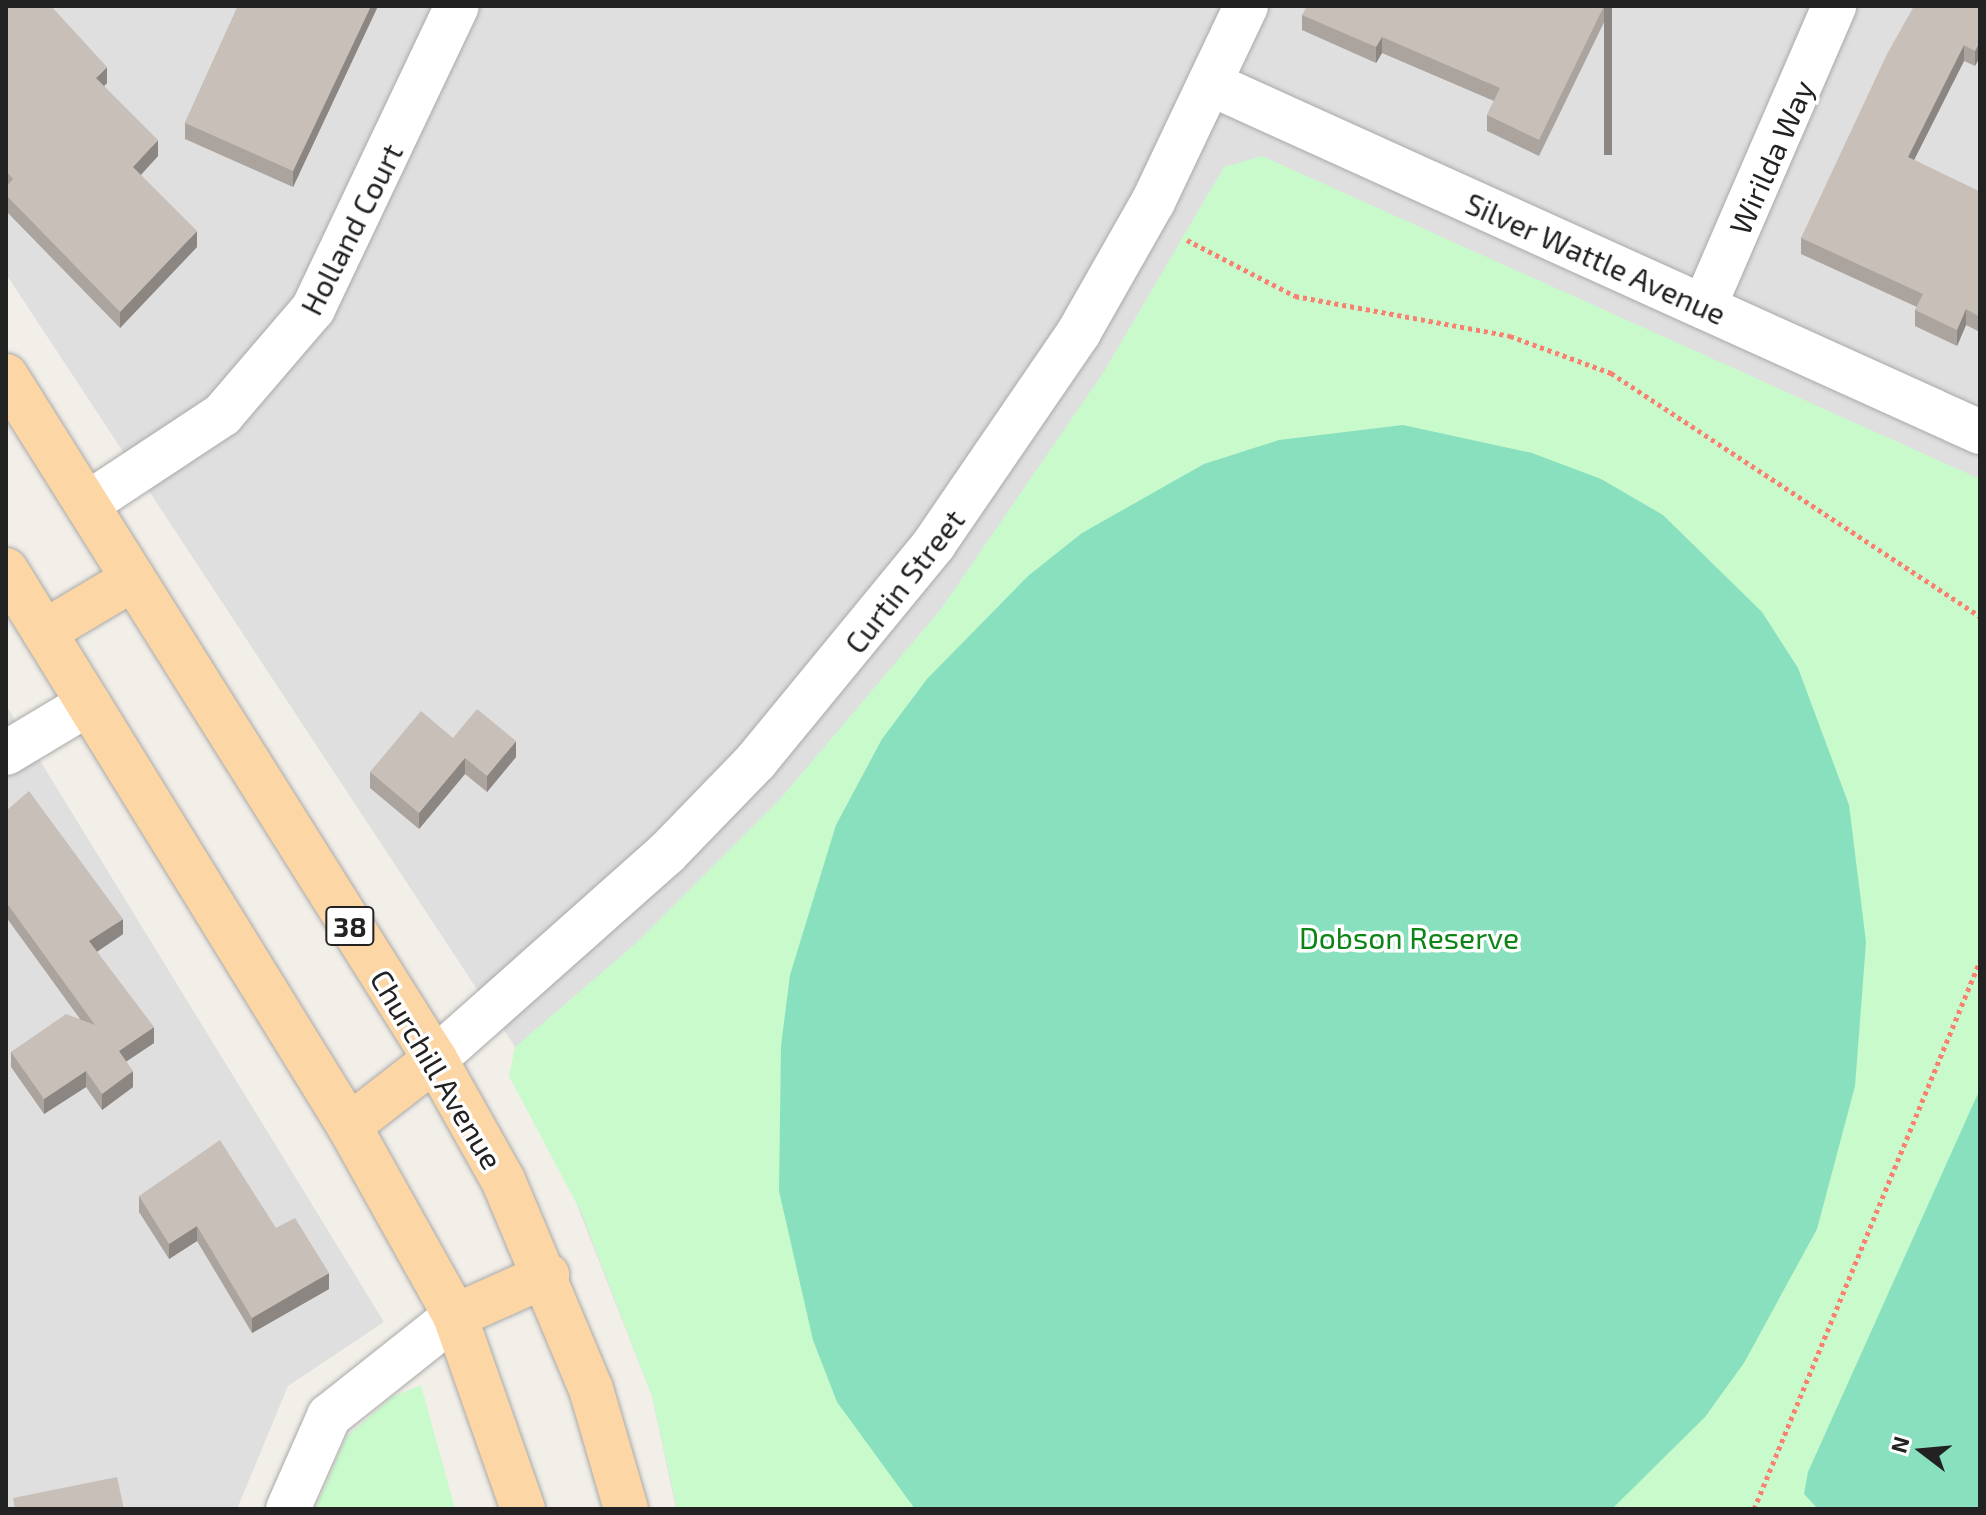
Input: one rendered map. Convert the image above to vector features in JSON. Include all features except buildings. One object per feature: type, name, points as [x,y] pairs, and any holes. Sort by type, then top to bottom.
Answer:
[{"type":"main road","name":"Churchill Avenue","points":[[6,376],[435,1059],[547,1275],[626,1509]]},
{"type":"main road","points":[[6,570],[349,1126],[455,1316],[523,1509]]},
{"type":"main road","points":[[44,632],[133,579]]},
{"type":"main road","points":[[349,1126],[435,1059]]},
{"type":"main road","points":[[455,1316],[547,1275]]},
{"type":"street","name":"Holland Court","points":[[87,504],[222,415],[313,309],[457,6]]},
{"type":"street","name":"Curtin Street","points":[[435,1059],[667,853],[832,673],[1013,435],[1153,202],[1246,6]]},
{"type":"street","name":"Wirilda Way","points":[[1704,307],[1834,6]]},
{"type":"street","name":"Silver Wattle Avenue","points":[[1211,84],[1980,432]]},
{"type":"street","points":[[6,753],[88,704]]},
{"type":"street","points":[[288,1509],[329,1416],[455,1316]]},
{"type":"path","points":[[1153,202],[1196,221],[1187,241],[1271,288],[1510,336],[1611,373],[1980,616]]},
{"type":"path","points":[[1754,1509],[1980,961]]},
{"type":"shaded area","points":[[6,6],[1980,6],[1980,1509],[676,1509],[652,1396],[515,1047],[6,274]]},
{"type":"shaded area","points":[[6,705],[384,1322],[288,1386],[237,1509],[6,1509]]},
{"type":"green space","name":"Dobson Reserve","points":[[1262,156],[1980,479],[1980,1509],[677,1509],[652,1396],[582,1214],[509,1076],[515,1047],[635,944],[781,798],[941,609],[1103,373],[1224,167]]},
{"type":"green space","name":"Dobson Reserve","points":[[1403,425],[1532,453],[1601,479],[1663,515],[1762,612],[1798,668],[1849,805],[1866,942],[1855,1086],[1817,1229],[1744,1363],[1705,1417],[1612,1509],[915,1509],[837,1402],[813,1340],[779,1191],[781,1046],[790,975],[836,825],[882,739],[927,679],[1028,576],[1082,533],[1204,464],[1279,440]]},
{"type":"green space","points":[[1980,1089],[1980,1509],[1818,1509],[1804,1494],[1808,1472]]},
{"type":"green space","points":[[421,1385],[455,1509],[315,1509],[346,1437],[392,1397]]}]
